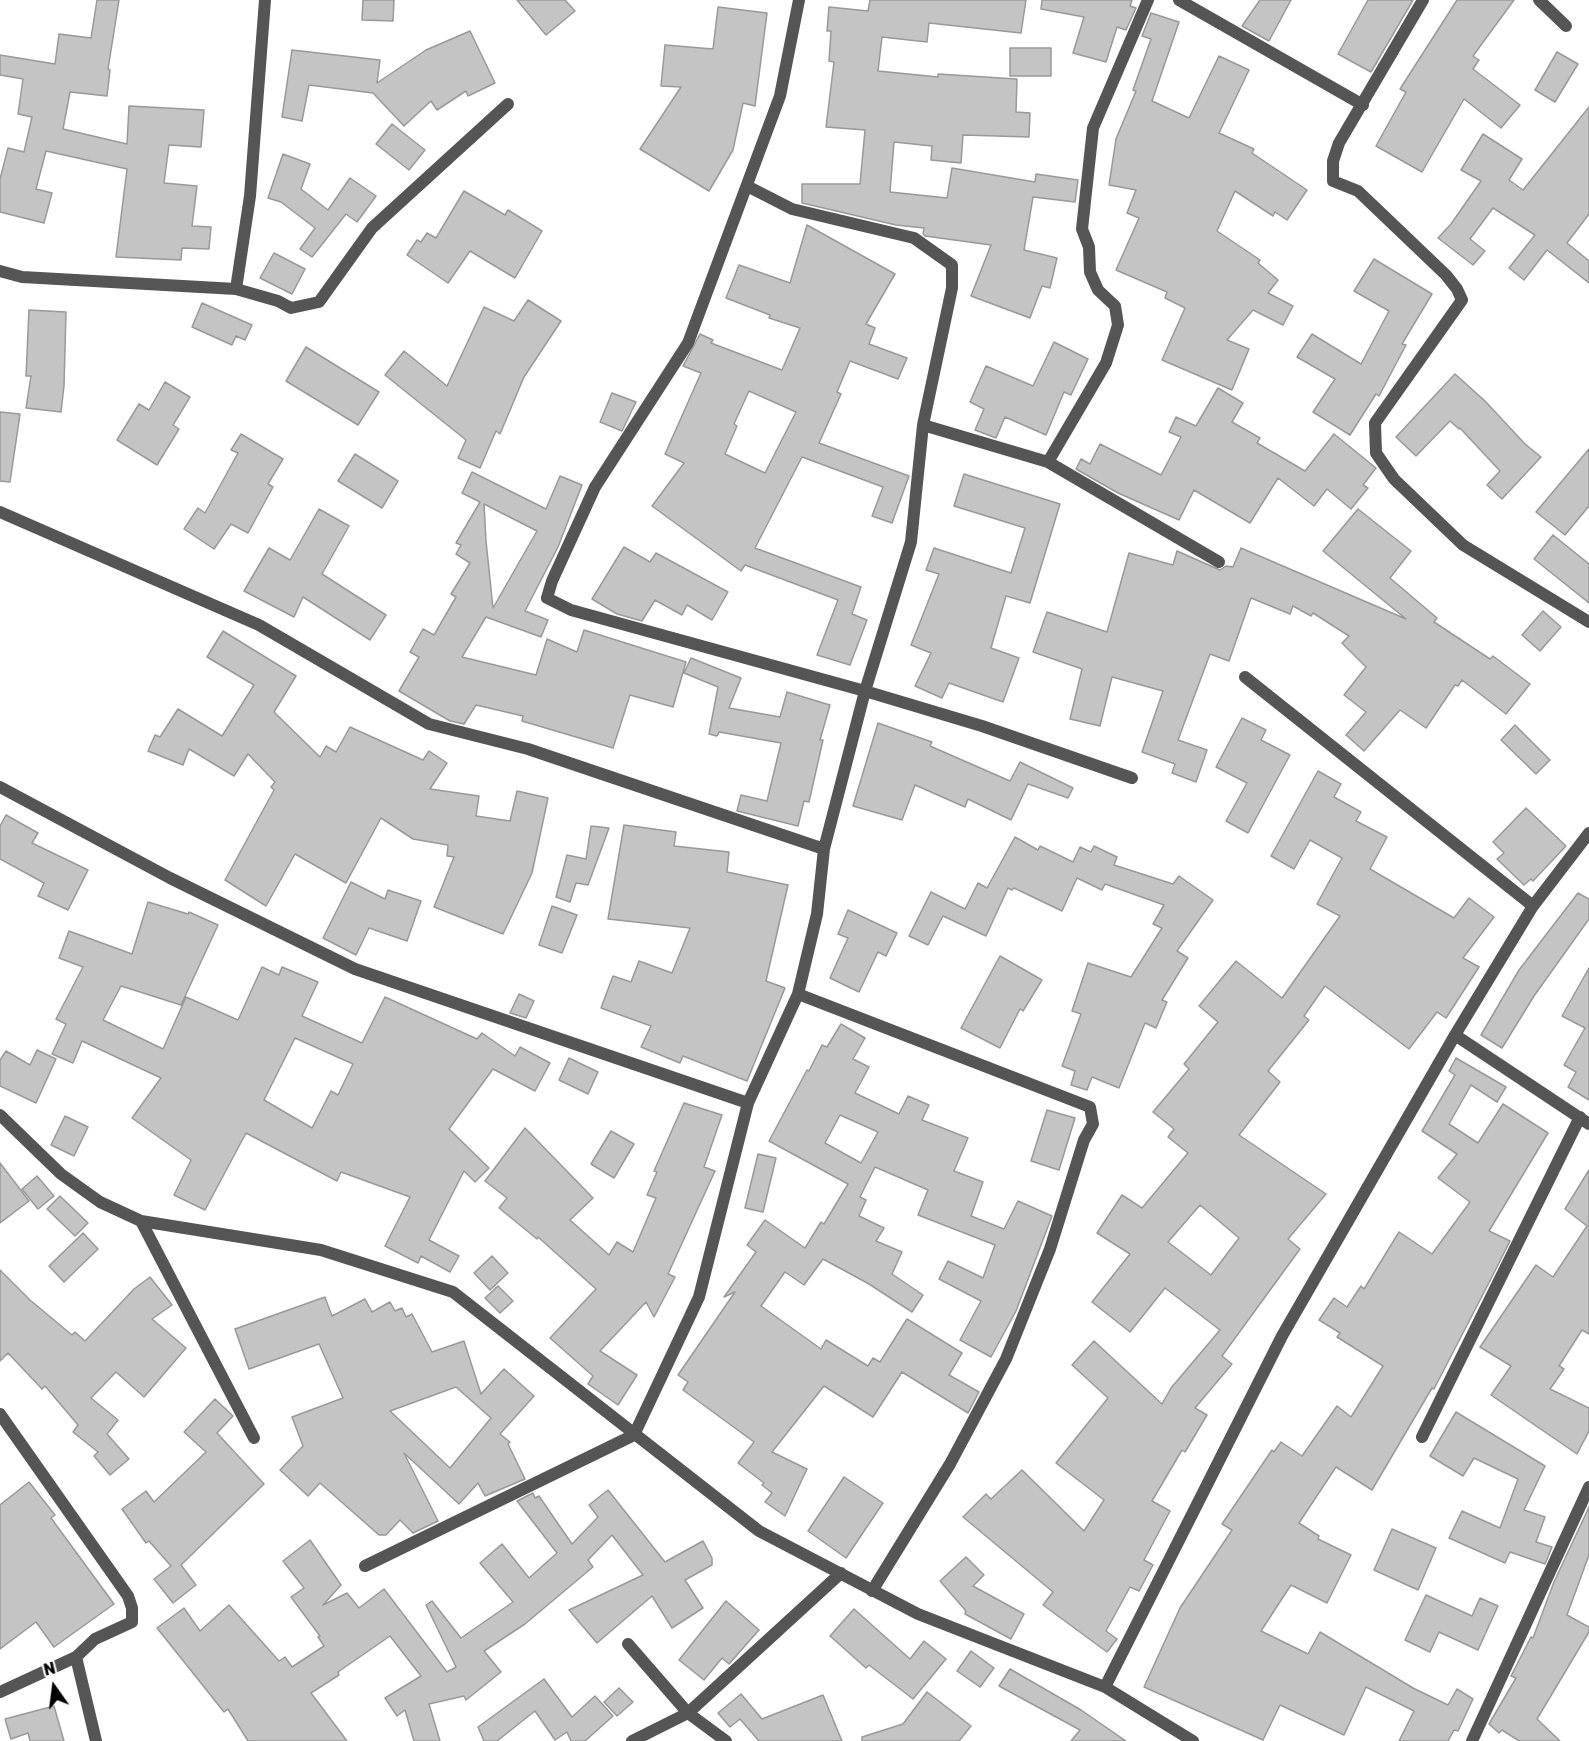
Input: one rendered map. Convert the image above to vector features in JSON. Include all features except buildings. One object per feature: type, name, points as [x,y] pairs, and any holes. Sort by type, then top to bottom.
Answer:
[{"type":"street","points":[[236,290],[250,196],[265,0]]},
{"type":"street","points":[[799,0],[780,96],[688,343],[595,487],[552,581],[547,598],[571,610],[865,691],[982,726],[1132,778]]},
{"type":"street","points":[[1048,462],[1106,363],[1118,325],[1115,306],[1098,290],[1090,272],[1089,247],[1082,229],[1093,128],[1148,0]]},
{"type":"street","points":[[1179,0],[1363,105]]},
{"type":"street","points":[[1422,0],[1339,143],[1333,161],[1333,181],[1358,191],[1446,275],[1462,300],[1375,423],[1376,453],[1394,479],[1463,545],[1589,622]]},
{"type":"street","points":[[1539,0],[1566,26]]},
{"type":"street","points":[[0,271],[22,277],[236,290],[278,301],[291,308],[319,302],[372,228],[508,104]]},
{"type":"street","points":[[365,1566],[634,1435],[699,1297],[748,1103],[798,994],[817,914],[824,849],[865,691],[911,542],[923,425],[952,288],[952,265],[914,238],[792,209],[747,186]]},
{"type":"street","points":[[923,425],[1048,462],[1219,562]]},
{"type":"street","points":[[0,512],[259,625],[429,724],[528,749],[824,849]]},
{"type":"street","points":[[1245,676],[1533,906]]},
{"type":"street","points":[[0,787],[170,878],[355,969],[748,1103]]},
{"type":"street","points":[[1105,1687],[1282,1336],[1455,1035],[1533,906],[1589,833]]},
{"type":"street","points":[[798,994],[1090,1107],[1093,1124],[1084,1140],[1050,1249],[1006,1359],[950,1464],[872,1591]]},
{"type":"street","points":[[1422,1437],[1584,1121],[1455,1035]]},
{"type":"street","points":[[0,1115],[69,1179],[100,1202],[141,1221],[300,1245],[453,1292],[759,1531],[918,1614],[1105,1687],[1193,1741]]},
{"type":"street","points":[[141,1221],[254,1438]]},
{"type":"street","points":[[0,1414],[128,1596],[132,1608],[132,1622],[95,1639],[76,1657],[0,1692]]},
{"type":"street","points":[[1472,1741],[1589,1487]]},
{"type":"street","points":[[632,1741],[688,1713],[841,1574]]},
{"type":"street","points":[[628,1644],[688,1713],[726,1741]]},
{"type":"street","points":[[76,1657],[96,1741]]}]
